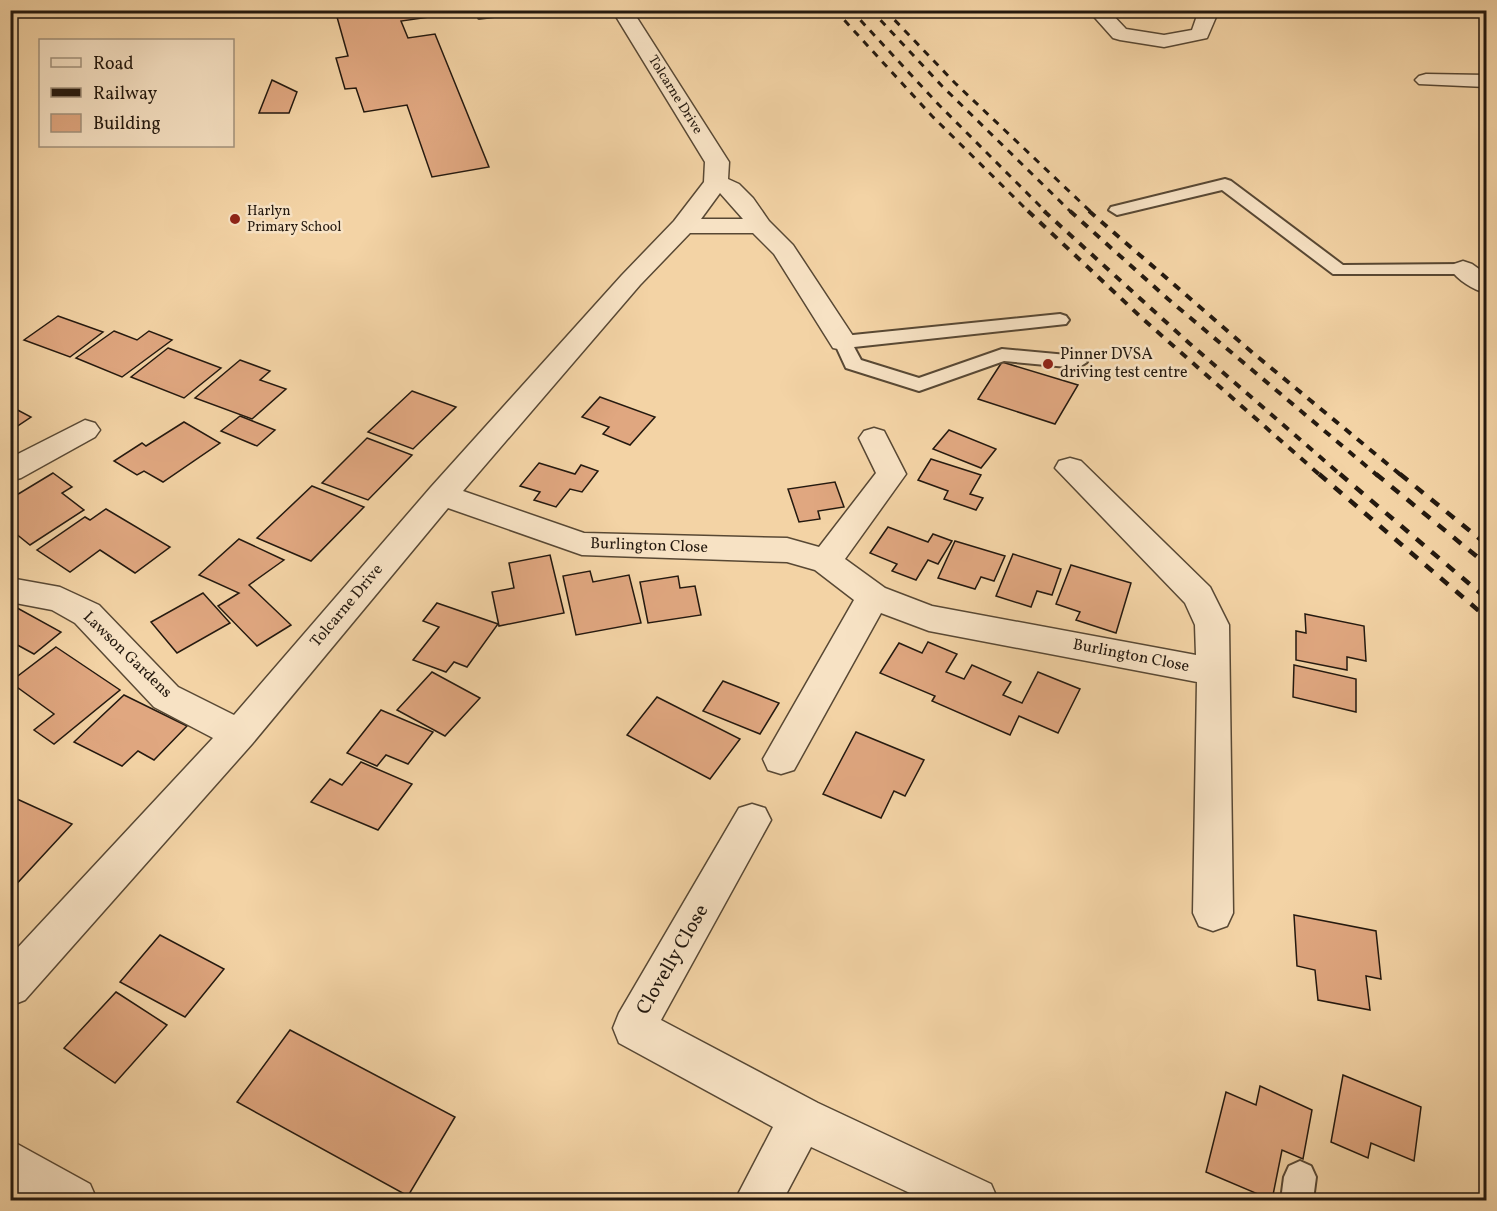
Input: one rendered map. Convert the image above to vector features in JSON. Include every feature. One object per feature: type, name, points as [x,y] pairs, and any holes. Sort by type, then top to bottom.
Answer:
[{"type":"street","name":"Tolcarne Drive","points":[[10,986],[239,734],[442,495],[631,280],[683,226],[716,183],[717,162],[622,10]]},
{"type":"street","points":[[1097,10],[1120,34],[1164,41],[1200,34],[1209,10]]},
{"type":"street","points":[[1426,80],[1486,81]]},
{"type":"street","points":[[716,183],[731,189],[745,203],[760,226],[799,270],[843,342]]},
{"type":"street","points":[[683,226],[760,226]]},
{"type":"street","points":[[1463,269],[1486,285]]},
{"type":"street","points":[[10,471],[85,430]]},
{"type":"street","points":[[826,561],[891,474],[874,438]]},
{"type":"street","name":"Burlington Close","points":[[1070,468],[1198,596],[1212,625],[1214,672],[1213,913]]},
{"type":"street","name":"Burlington Close","points":[[442,495],[582,544],[787,550],[826,561],[873,597],[928,618],[1214,672]]},
{"type":"street","name":"Lawson Gardens","points":[[10,590],[60,599],[87,614],[166,697],[239,734]]},
{"type":"street","points":[[782,759],[873,597]]},
{"type":"street","name":"Clovelly Close","points":[[752,820],[634,1028],[802,1119],[975,1200]]},
{"type":"street","points":[[758,1200],[802,1119]]},
{"type":"street","points":[[10,1164],[74,1200]]},
{"type":"lane","points":[[484,15],[510,10]]},
{"type":"lane","points":[[1117,210],[1226,184],[1339,270],[1463,269]]},
{"type":"lane","points":[[1060,320],[843,342],[853,364],[919,385],[1002,355],[1078,362]]},
{"type":"building","points":[[335,10],[428,10],[430,17],[401,21],[408,38],[435,34],[489,167],[432,177],[407,105],[364,112],[356,88],[345,89],[336,58],[348,56]]},
{"type":"building","points":[[272,80],[297,92],[289,113],[259,113]]},
{"type":"building","points":[[58,316],[103,332],[70,357],[24,340]]},
{"type":"building","points":[[114,331],[137,340],[149,331],[172,340],[122,377],[76,358]]},
{"type":"building","points":[[168,348],[221,368],[184,398],[131,377]]},
{"type":"building","points":[[240,360],[270,371],[260,380],[286,389],[252,419],[195,398]]},
{"type":"building","points":[[1002,362],[1078,385],[1055,424],[978,399]]},
{"type":"building","points":[[412,391],[456,407],[413,449],[368,432]]},
{"type":"building","points":[[600,397],[655,417],[630,445],[603,434],[609,427],[582,417]]},
{"type":"building","points":[[10,406],[31,417],[10,431]]},
{"type":"building","points":[[240,416],[275,430],[257,446],[221,431]]},
{"type":"building","points":[[184,422],[220,443],[163,482],[144,471],[137,475],[114,461],[142,443],[146,446]]},
{"type":"building","points":[[949,430],[996,449],[981,468],[933,449]]},
{"type":"building","points":[[367,438],[412,455],[368,500],[322,483]]},
{"type":"building","points":[[931,459],[981,475],[970,494],[983,498],[976,510],[944,499],[948,491],[918,480]]},
{"type":"building","points":[[539,463],[575,474],[581,465],[598,471],[582,492],[570,489],[556,507],[534,500],[540,492],[520,486]]},
{"type":"building","points":[[53,473],[72,487],[62,493],[84,510],[30,545],[10,529],[10,499]]},
{"type":"building","points":[[835,482],[844,507],[818,511],[820,519],[799,522],[788,489]]},
{"type":"building","points":[[312,486],[364,507],[311,561],[257,538]]},
{"type":"building","points":[[106,509],[170,547],[135,573],[100,550],[70,572],[37,550],[85,517],[90,520]]},
{"type":"building","points":[[888,527],[928,542],[933,534],[952,541],[938,564],[928,560],[916,580],[892,571],[897,564],[870,553]]},
{"type":"building","points":[[239,539],[284,560],[249,585],[291,625],[257,646],[218,606],[239,593],[199,575]]},
{"type":"building","points":[[955,541],[1005,556],[994,581],[981,577],[975,589],[938,578]]},
{"type":"building","points":[[1013,554],[1061,569],[1052,595],[1037,591],[1031,607],[996,596]]},
{"type":"building","points":[[550,555],[564,613],[499,626],[492,592],[514,588],[509,563]]},
{"type":"building","points":[[1071,565],[1131,583],[1116,633],[1076,620],[1080,612],[1056,604]]},
{"type":"building","points":[[590,571],[593,582],[629,575],[641,623],[576,635],[563,576]]},
{"type":"building","points":[[678,576],[680,588],[695,586],[701,615],[648,623],[640,582]]},
{"type":"building","points":[[203,593],[230,623],[177,653],[151,622]]},
{"type":"building","points":[[437,603],[498,624],[467,667],[454,662],[446,672],[413,660],[439,627],[423,621]]},
{"type":"building","points":[[10,604],[61,632],[34,654],[10,641]]},
{"type":"building","points":[[1305,614],[1364,626],[1366,661],[1347,657],[1347,670],[1296,660],[1296,631],[1306,633]]},
{"type":"building","points":[[928,642],[957,654],[946,672],[964,679],[972,665],[1011,682],[1003,695],[1022,703],[1038,672],[1080,689],[1058,733],[1019,716],[1010,735],[932,701],[935,696],[880,673],[899,643],[922,653]]},
{"type":"building","points":[[56,647],[120,690],[54,744],[34,730],[54,714],[10,682]]},
{"type":"building","points":[[1294,665],[1356,679],[1356,712],[1293,697]]},
{"type":"building","points":[[432,672],[480,698],[445,736],[397,710]]},
{"type":"building","points":[[723,681],[779,703],[760,734],[703,711]]},
{"type":"building","points":[[124,695],[187,726],[154,760],[138,751],[122,766],[74,742]]},
{"type":"building","points":[[657,697],[740,739],[710,779],[627,735]]},
{"type":"building","points":[[381,710],[433,732],[408,764],[386,755],[377,766],[347,753]]},
{"type":"building","points":[[856,732],[924,760],[905,796],[894,791],[881,818],[823,794]]},
{"type":"building","points":[[361,762],[412,784],[378,830],[311,802],[330,779],[342,785]]},
{"type":"building","points":[[17,799],[72,824],[10,891],[10,805]]},
{"type":"building","points":[[1294,915],[1376,931],[1381,979],[1366,976],[1370,1010],[1318,1000],[1315,970],[1297,966]]},
{"type":"building","points":[[160,935],[224,969],[185,1017],[120,982]]},
{"type":"building","points":[[116,992],[167,1025],[115,1083],[64,1048]]},
{"type":"building","points":[[290,1030],[455,1117],[408,1196],[237,1102]]},
{"type":"building","points":[[1343,1075],[1421,1107],[1414,1161],[1371,1143],[1368,1158],[1331,1142]]},
{"type":"building","points":[[1260,1086],[1312,1110],[1303,1159],[1282,1150],[1272,1200],[1206,1172],[1226,1092],[1256,1105]]},
{"type":"railway","points":[[835,10],[932,116],[1029,212]]},
{"type":"railway","points":[[851,10],[939,105],[1046,212]]},
{"type":"railway","points":[[871,10],[942,86],[1071,212]]},
{"type":"railway","points":[[885,10],[955,83],[1091,212]]},
{"type":"railway","points":[[1028,211],[1144,320],[1321,476]]},
{"type":"railway","points":[[1044,211],[1189,343],[1342,476]]},
{"type":"railway","points":[[1070,211],[1168,299],[1378,476]]},
{"type":"railway","points":[[1089,211],[1253,353],[1402,476]]},
{"type":"railway","points":[[1319,474],[1486,617]]},
{"type":"railway","points":[[1340,474],[1486,598]]},
{"type":"railway","points":[[1376,474],[1486,564]]},
{"type":"railway","points":[[1400,474],[1486,544]]},
{"type":"place","name":"Harlyn Primary School","points":[[235,219]]},
{"type":"place","name":"Pinner DVSA driving test centre","points":[[1048,364]]}]
